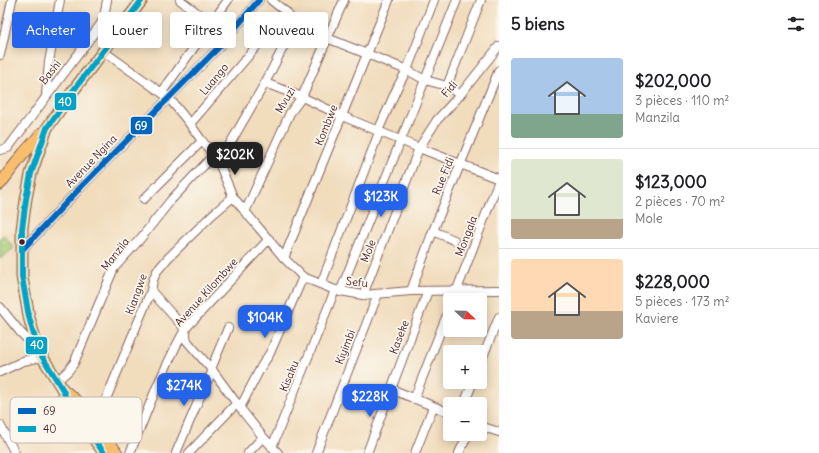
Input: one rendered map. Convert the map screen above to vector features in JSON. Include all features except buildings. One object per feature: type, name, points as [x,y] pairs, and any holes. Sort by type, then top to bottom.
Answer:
[{"type":"highway","points":[[0,184],[24,153],[47,128],[142,0]]},
{"type":"highway","points":[[47,128],[31,174],[26,199],[22,229],[22,277],[29,317],[40,353],[60,385],[65,397]]},
{"type":"highway","points":[[60,385],[73,397]]},
{"type":"highway","points":[[97,443],[104,453]]},
{"type":"highway","points":[[110,443],[117,453]]},
{"type":"street","points":[[0,55],[12,0]]},
{"type":"street","name":"Bashi","points":[[46,96],[60,0]]},
{"type":"street","name":"Bashi","points":[[1,151],[8,148],[100,25],[104,18],[107,0]]},
{"type":"street","points":[[180,0],[196,12]]},
{"type":"street","points":[[220,12],[228,0]]},
{"type":"street","name":"Avenue Ngina","points":[[22,250],[79,189],[219,47],[259,0]]},
{"type":"street","points":[[271,0],[286,12]]},
{"type":"street","name":"Mvuzi","points":[[328,34],[344,0]]},
{"type":"street","name":"Kombwe","points":[[284,258],[388,0]]},
{"type":"street","points":[[321,284],[373,149],[378,131],[394,94],[407,70],[434,0]]},
{"type":"street","name":"Kisaku","points":[[275,450],[338,291],[457,0]]},
{"type":"street","points":[[447,86],[481,0]]},
{"type":"street","points":[[328,39],[407,70],[425,80],[447,86],[460,95]]},
{"type":"street","name":"Fidi","points":[[419,148],[437,120],[460,95],[499,46]]},
{"type":"street","points":[[162,92],[194,48]]},
{"type":"street","name":"Luango","points":[[190,124],[255,48]]},
{"type":"street","points":[[219,164],[265,83],[283,48]]},
{"type":"street","name":"Mvuzi","points":[[245,212],[290,113],[302,97],[322,48]]},
{"type":"street","name":"Sefu","points":[[104,51],[169,98],[214,156],[233,197],[284,258],[303,277],[338,291],[363,295],[411,291],[499,290]]},
{"type":"street","name":"Rue Fidi","points":[[411,291],[433,231],[499,70]]},
{"type":"street","points":[[265,83],[302,97],[342,116],[419,148],[499,179]]},
{"type":"street","points":[[144,199],[202,141]]},
{"type":"street","name":"Mole","points":[[363,295],[419,148]]},
{"type":"street","name":"Manzila","points":[[60,385],[74,363],[114,268],[142,238],[171,200],[214,156]]},
{"type":"street","name":"Mongala","points":[[456,291],[499,179]]},
{"type":"street","name":"Kiangwe","points":[[107,397],[151,291],[153,280],[157,271],[168,258],[212,215],[233,197]]},
{"type":"street","points":[[433,231],[454,240]]},
{"type":"street","name":"Avenue Kilombwe","points":[[142,424],[175,348],[185,329],[269,239]]},
{"type":"street","points":[[189,453],[238,406],[270,353],[303,277]]},
{"type":"street","points":[[151,291],[185,329],[187,341],[212,370],[238,406],[275,450]]},
{"type":"street","name":"Kaseke","points":[[367,453],[428,292]]},
{"type":"street","name":"Kiyimbi","points":[[316,453],[378,294]]},
{"type":"street","points":[[0,307],[21,334],[40,353],[0,372]]},
{"type":"street","points":[[487,347],[499,317]]},
{"type":"street","points":[[414,399],[443,325]]},
{"type":"street","points":[[176,453],[212,370],[228,328]]},
{"type":"street","points":[[391,389],[443,411]]},
{"type":"street","points":[[415,453],[433,407]]},
{"type":"street","points":[[0,426],[15,453]]},
{"type":"street","points":[[487,428],[499,432]]},
{"type":"street","points":[[248,453],[263,437]]},
{"type":"street","points":[[459,453],[465,441]]},
{"type":"street","name":"Avenue Kilombwe","points":[[130,453],[134,443]]},
{"type":"green space","points":[[4,235],[14,248],[0,259],[0,238]]},
{"type":"transit line","name":"40","points":[[66,397],[63,390],[38,350],[29,317],[22,277],[22,229],[26,199],[31,174],[47,128],[142,0]]},
{"type":"transit line","name":"69","points":[[22,250],[79,189],[219,47],[259,0]]},
{"type":"transit line","name":"40","points":[[97,443],[104,453]]}]
